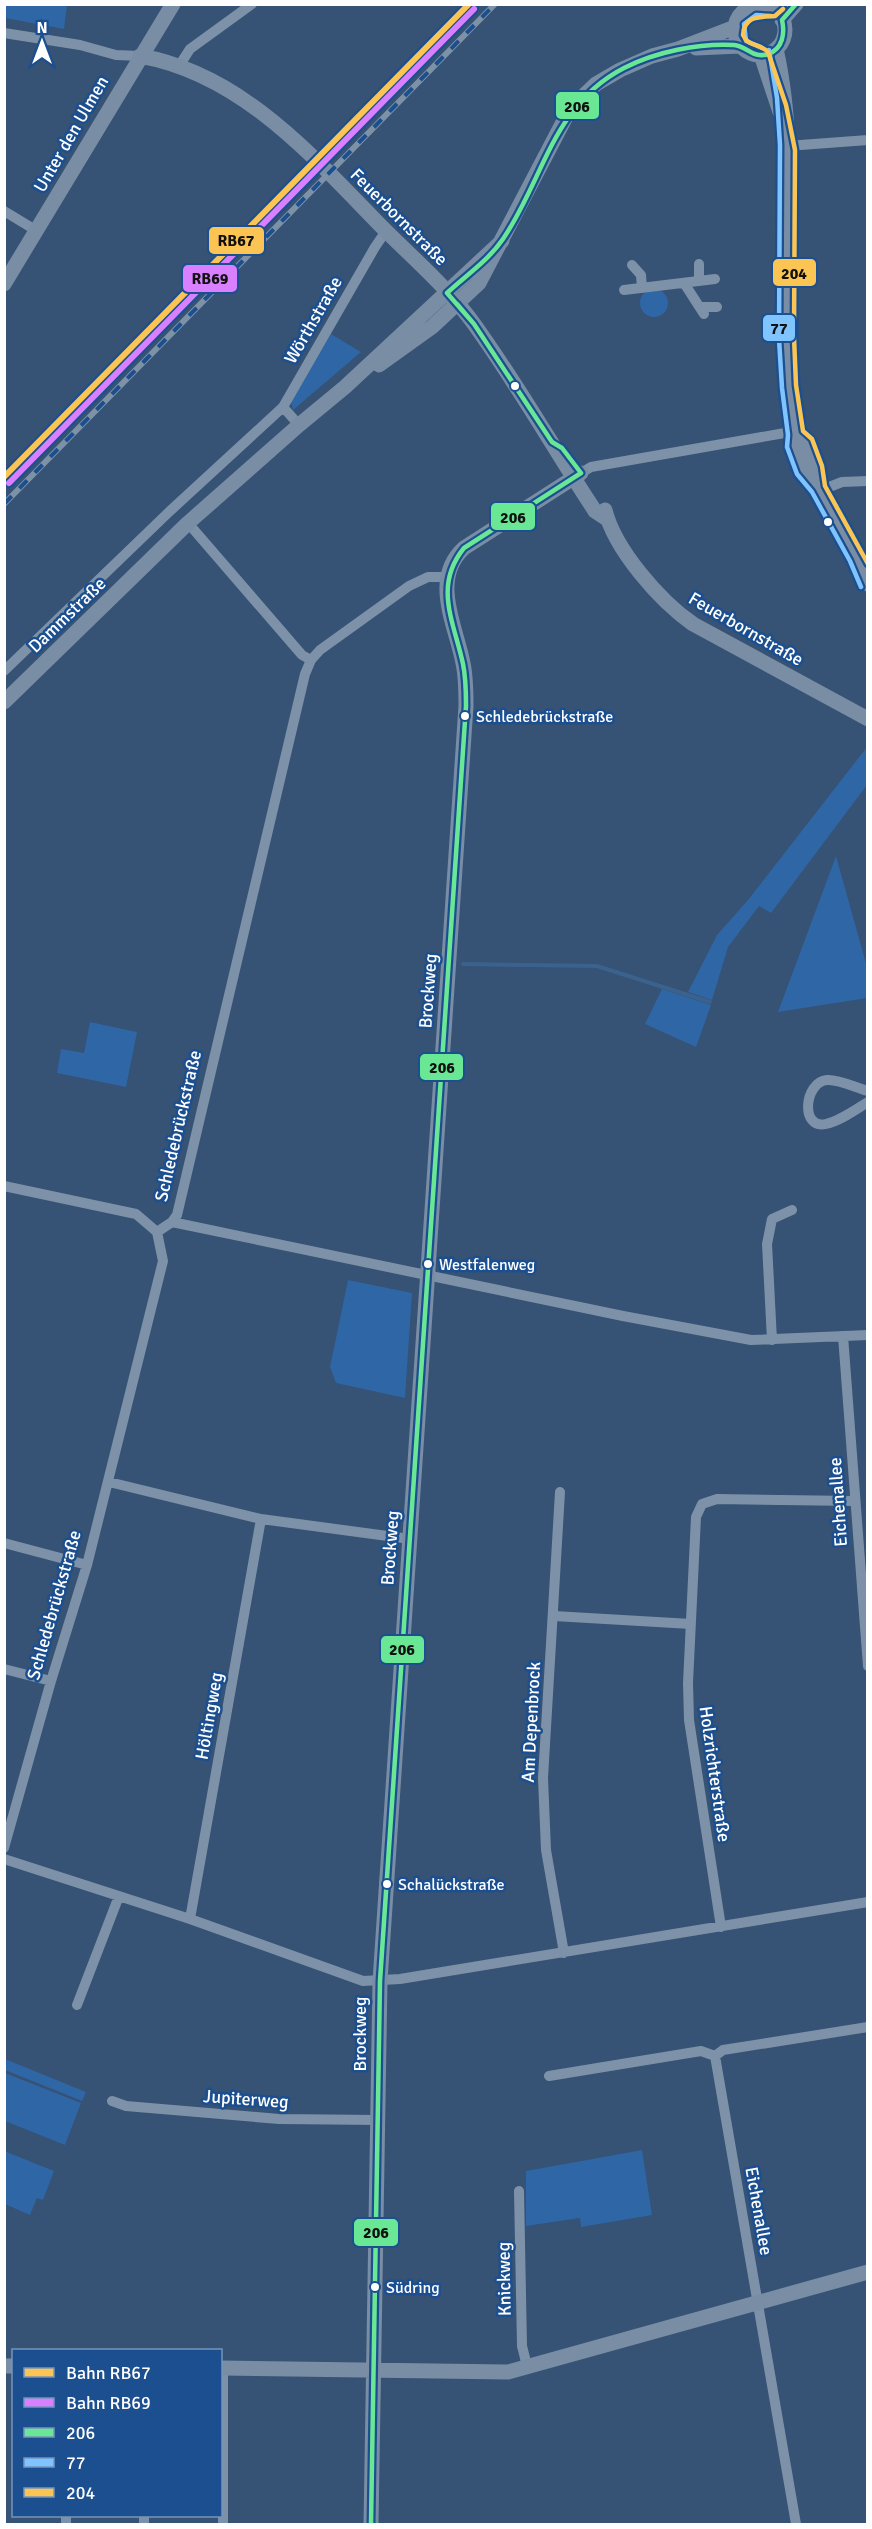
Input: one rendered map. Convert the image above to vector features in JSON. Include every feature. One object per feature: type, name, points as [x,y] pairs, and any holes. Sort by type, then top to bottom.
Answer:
[{"type":"street","name":"Unter den Ulmen","points":[[4,285],[173,4]]},
{"type":"street","points":[[178,66],[190,49],[252,4]]},
{"type":"street","points":[[777,11],[784,36],[776,49],[761,55],[753,54],[740,46],[736,40],[735,27],[742,12],[749,8],[765,6],[777,11],[796,4]]},
{"type":"street","name":"Dammstraße","points":[[4,702],[188,523],[299,424],[452,299],[502,241],[570,109],[596,84],[652,56],[678,49],[735,27]]},
{"type":"street","points":[[4,33],[80,45],[116,55],[140,56]]},
{"type":"street","name":"Dammstraße","points":[[678,49],[740,46]]},
{"type":"street","points":[[776,49],[785,91],[787,142],[785,328],[796,433],[805,442],[815,468],[818,489],[856,558],[867,584]]},
{"type":"street","points":[[761,55],[775,93],[787,142]]},
{"type":"street","name":"Feuerbornstraße","points":[[140,56],[178,66],[228,90],[273,121],[294,138],[452,299],[474,324],[552,442],[555,451],[577,475],[595,511],[607,519],[628,555],[656,593],[693,624],[867,719]]},
{"type":"street","points":[[787,142],[867,140]]},
{"type":"street","points":[[4,212],[37,231]]},
{"type":"street","name":"Wörthstraße","points":[[283,407],[375,246],[386,231]]},
{"type":"street","points":[[699,264],[699,281]]},
{"type":"street","points":[[632,265],[641,275],[642,288]]},
{"type":"street","points":[[624,290],[715,279]]},
{"type":"street","points":[[684,283],[702,310],[717,307]]},
{"type":"street","points":[[283,407],[299,424]]},
{"type":"street","name":"Dammstraße","points":[[4,671],[170,511],[283,407]]},
{"type":"street","points":[[188,523],[302,655],[311,660],[320,650],[409,586],[428,577],[446,577],[450,565],[464,548],[591,468],[796,433]]},
{"type":"street","points":[[818,489],[842,482],[867,481]]},
{"type":"street","name":"Brockweg","points":[[371,2524],[380,1981],[466,706],[464,665],[448,599],[446,577]]},
{"type":"street","name":"Schledebrückstraße","points":[[4,1848],[109,1482],[159,1283],[163,1262],[157,1232],[172,1222],[177,1215],[305,674],[311,660]]},
{"type":"street","points":[[867,1091],[828,1080],[820,1082],[813,1088],[807,1108],[811,1119],[820,1125],[828,1124],[867,1102]]},
{"type":"street","points":[[4,1186],[136,1214],[157,1232]]},
{"type":"street","points":[[772,1340],[767,1244],[772,1219],[792,1210]]},
{"type":"street","points":[[172,1222],[642,1320],[751,1340],[867,1335]]},
{"type":"street","name":"Eichenallee","points":[[843,1336],[867,1666]]},
{"type":"street","points":[[109,1482],[261,1519],[410,1539]]},
{"type":"street","name":"Am Depenbrock","points":[[560,1492],[543,1778],[546,1850],[564,1953]]},
{"type":"street","name":"Holzrichterstraße","points":[[721,1927],[689,1720],[688,1683],[696,1517],[702,1504],[717,1499],[854,1501]]},
{"type":"street","name":"Höltingweg","points":[[190,1919],[261,1519]]},
{"type":"street","points":[[4,1543],[87,1565]]},
{"type":"street","points":[[554,1616],[691,1624]]},
{"type":"street","points":[[4,1669],[51,1681]]},
{"type":"street","points":[[4,1859],[190,1919],[363,1981],[380,1981],[564,1953],[867,1902]]},
{"type":"street","points":[[77,2005],[119,1896]]},
{"type":"street","points":[[549,2076],[701,2051],[715,2056],[723,2050],[867,2027]]},
{"type":"street","name":"Eichenallee","points":[[715,2056],[796,2524]]},
{"type":"street","name":"Jupiterweg","points":[[112,2101],[126,2106],[279,2119],[379,2120]]},
{"type":"street","name":"Knickweg","points":[[519,2191],[522,2346],[527,2366]]},
{"type":"street","points":[[223,2524],[222,2368],[508,2372],[867,2272]]},
{"type":"shaded area","points":[[4,5],[67,5],[64,29],[5,18]]},
{"type":"shaded area","points":[[654,289],[664,293],[668,303],[664,313],[654,317],[644,313],[640,303],[644,293]]},
{"type":"shaded area","points":[[331,334],[361,352],[293,410],[291,402]]},
{"type":"shaded area","points":[[867,747],[867,785],[771,913],[759,906],[728,947],[712,1000],[688,992],[717,935],[748,900]]},
{"type":"shaded area","points":[[836,856],[867,967],[867,998],[778,1012]]},
{"type":"shaded area","points":[[662,989],[711,1005],[696,1047],[645,1024]]},
{"type":"shaded area","points":[[90,1022],[137,1032],[126,1087],[57,1073],[61,1049],[84,1053]]},
{"type":"shaded area","points":[[348,1280],[412,1293],[405,1398],[336,1383],[330,1367]]},
{"type":"shaded area","points":[[5,2059],[86,2092],[82,2101],[5,2070]]},
{"type":"shaded area","points":[[5,2073],[81,2103],[65,2145],[5,2121]]},
{"type":"shaded area","points":[[642,2150],[652,2215],[581,2227],[580,2218],[526,2226],[526,2171]]},
{"type":"shaded area","points":[[4,2151],[54,2171],[43,2200],[37,2198],[30,2215],[5,2204]]},
{"type":"waterway","points":[[463,964],[597,966],[710,1002]]},
{"type":"railway","points":[[4,504],[495,4]]},
{"type":"rail line","name":"RB67","points":[[4,477],[469,4]]},
{"type":"rail line","name":"RB69","points":[[9,483],[474,9]]},
{"type":"transit line","name":"206","points":[[474,324],[447,293],[483,261],[503,239],[552,145],[580,102],[600,84],[624,68],[663,53],[692,47],[720,45],[739,46],[758,55],[773,52],[782,40],[782,20],[796,4]]},
{"type":"transit line","name":"204","points":[[783,9],[775,16],[750,20],[744,28],[743,35],[745,39],[768,52],[786,105],[795,150],[794,337],[796,385],[803,431],[812,439],[822,466],[825,486],[868,564]]},
{"type":"transit line","name":"77","points":[[762,48],[746,41],[744,24],[756,15],[771,16]]},
{"type":"transit line","name":"77","points":[[769,50],[777,98],[780,145],[779,339],[788,435],[787,447],[797,474],[812,492],[850,561],[861,587]]},
{"type":"transit line","name":"206","points":[[371,2524],[380,1981],[466,706],[464,669],[451,619],[448,590],[455,562],[464,548],[581,473],[562,448],[552,442],[474,324],[457,304]]},
{"type":"place","name":"Schledebrückstraße","points":[[465,716]]},
{"type":"place","name":"Westfalenweg","points":[[428,1264]]},
{"type":"place","name":"Schalückstraße","points":[[387,1884]]},
{"type":"place","name":"Südring","points":[[375,2287]]}]
